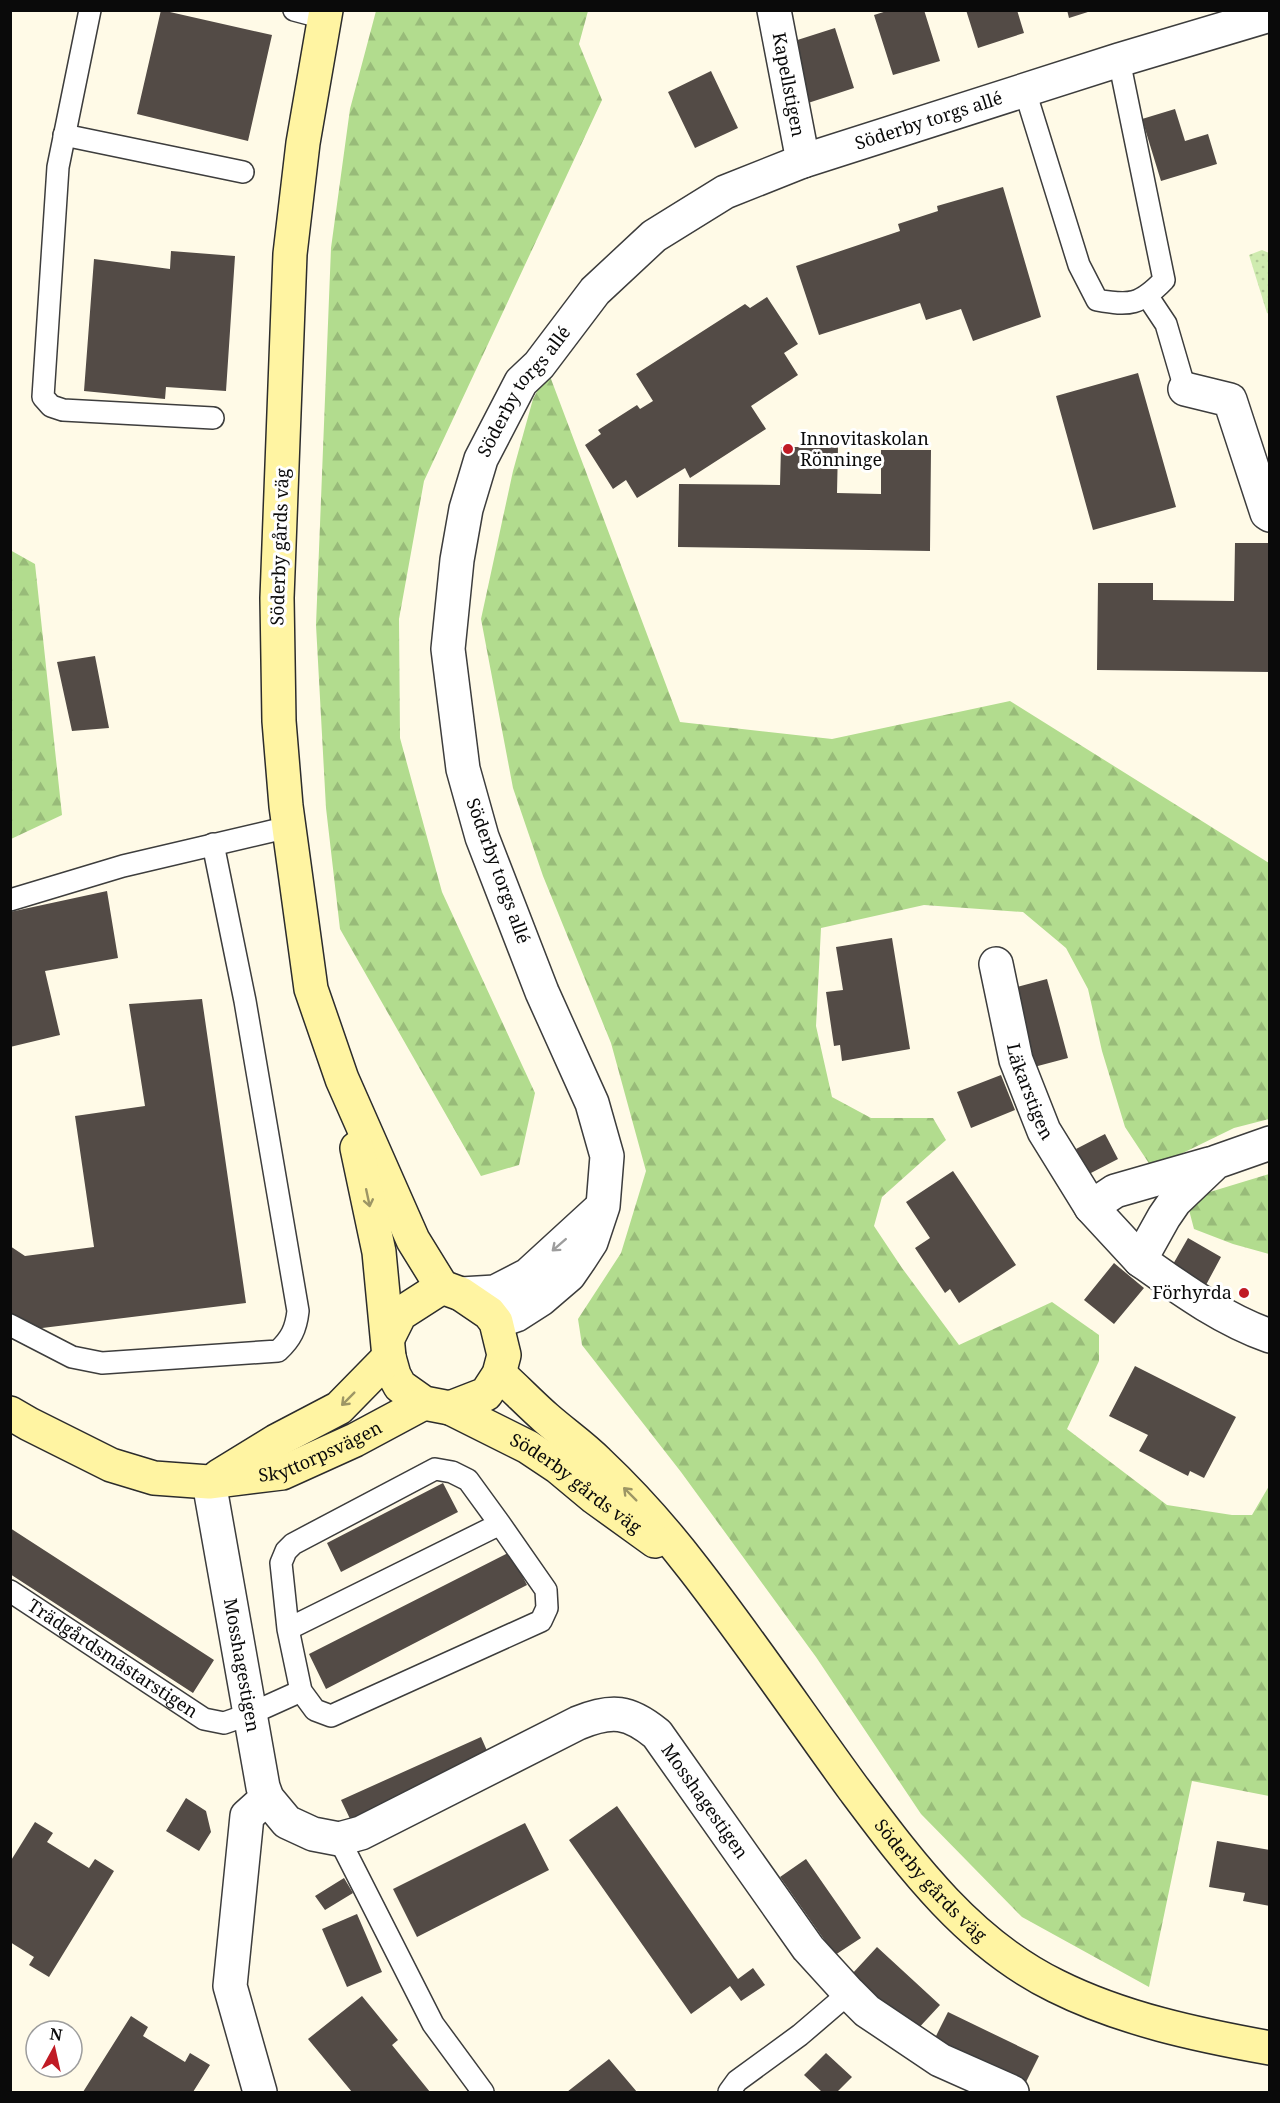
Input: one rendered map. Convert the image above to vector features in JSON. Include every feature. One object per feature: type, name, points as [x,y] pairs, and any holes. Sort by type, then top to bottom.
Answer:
[{"type":"main road","name":"Söderby gårds väg","points":[[315,13],[291,243],[277,598],[279,721],[289,827],[311,989],[342,1079],[413,1240],[452,1290]]},
{"type":"main road","name":"Söderby gårds väg","points":[[342,1079],[380,1252],[389,1347]]},
{"type":"main road","points":[[452,1290],[489,1313],[496,1322],[504,1355],[500,1374],[486,1394],[437,1405],[400,1386],[394,1374],[389,1347],[400,1314],[452,1290]]},
{"type":"main road","name":"Skyttorpsvägen","points":[[209,1482],[276,1441],[339,1408],[389,1347]]},
{"type":"main road","name":"Söderby gårds väg","points":[[500,1374],[547,1419],[597,1461],[654,1518],[695,1570],[885,1830],[933,1891],[972,1928],[1014,1961],[1056,1986],[1126,2014],[1223,2040],[1269,2049]]},
{"type":"main road","name":"Söderby gårds väg","points":[[437,1405],[528,1447],[695,1570]]},
{"type":"main road","name":"Skyttorpsvägen","points":[[10,1413],[111,1465],[154,1478],[209,1482],[282,1473],[437,1405]]},
{"type":"street","name":"Kapellstigen","points":[[774,10],[803,161]]},
{"type":"street","name":"Söderby torgs allé","points":[[496,1322],[516,1315],[541,1299],[569,1275],[591,1242],[603,1206],[607,1156],[592,1103],[542,992],[482,837],[463,769],[448,649],[457,560],[466,509],[481,459],[521,382],[539,365],[595,291],[654,236],[725,192],[803,161],[1119,60],[1269,15]]},
{"type":"street","points":[[1185,389],[1230,400],[1269,516]]},
{"type":"street","name":"Läkarstigen","points":[[996,964],[1016,1060],[1044,1131],[1091,1208],[1140,1260],[1197,1301],[1269,1336]]},
{"type":"street","points":[[1091,1208],[1115,1191],[1216,1162],[1269,1143]]},
{"type":"street","points":[[1140,1260],[1164,1216],[1175,1201],[1216,1162]]},
{"type":"street","points":[[452,1290],[495,1292],[528,1275],[603,1206]]},
{"type":"street","name":"Mosshagestigen","points":[[209,1482],[263,1787],[267,1798],[287,1822],[313,1834],[339,1839],[361,1833],[578,1723],[598,1715],[620,1714],[640,1720],[657,1734],[808,1948],[849,1993],[867,2010],[940,2060],[1012,2092]]},
{"type":"street","points":[[260,2092],[230,1986],[247,1816],[267,1798]]},
{"type":"lane","points":[[90,10],[58,167],[43,397],[51,406],[63,410],[213,418]]},
{"type":"lane","points":[[1025,91],[1079,265],[1097,300],[1124,304],[1148,297],[1164,280],[1119,60]]},
{"type":"lane","points":[[64,135],[243,172]]},
{"type":"lane","points":[[1148,297],[1166,324],[1185,389]]},
{"type":"lane","points":[[10,900],[123,866],[289,827]]},
{"type":"lane","points":[[10,1325],[58,1352],[102,1363],[278,1351],[293,1335],[298,1311],[245,1001],[213,844]]},
{"type":"lane","points":[[435,1469],[468,1480],[546,1590],[547,1608],[541,1621],[332,1716],[315,1710],[301,1690],[288,1629],[281,1563],[286,1551],[293,1544],[435,1469]]},
{"type":"lane","points":[[288,1629],[500,1524]]},
{"type":"lane","name":"Trädgårdsmästarstigen","points":[[10,1591],[204,1719],[224,1723],[250,1714],[301,1690]]},
{"type":"lane","points":[[339,1839],[433,2024],[483,2092]]},
{"type":"lane","points":[[729,2092],[737,2081],[800,2035],[849,1993]]},
{"type":"green space","points":[[376,11],[588,11],[579,44],[602,100],[424,481],[399,619],[400,738],[442,892],[535,1093],[519,1165],[481,1176],[340,929],[326,808],[316,625],[331,248],[350,109]]},
{"type":"green space","points":[[1262,250],[1269,253],[1269,314],[1249,255]]},
{"type":"green space","points":[[548,371],[680,722],[832,739],[1010,701],[1269,863],[1269,1119],[1234,1128],[1152,1168],[1125,1127],[1102,1051],[1088,989],[1066,948],[1023,912],[924,905],[821,928],[816,1026],[832,1097],[871,1118],[933,1118],[946,1140],[882,1197],[874,1226],[959,1345],[1052,1302],[1099,1335],[1099,1361],[1067,1429],[1167,1505],[1232,1515],[1252,1515],[1269,1486],[1269,1796],[1192,1781],[1149,1987],[1022,1917],[921,1814],[816,1657],[681,1472],[582,1345],[578,1319],[621,1253],[646,1171],[611,1043],[543,876],[513,788],[481,619],[513,471],[533,399]]},
{"type":"green space","points":[[10,550],[35,564],[62,815],[11,839]]},
{"type":"green space","points":[[1269,1174],[1269,1254],[1233,1244],[1194,1229],[1189,1210],[1200,1195]]},
{"type":"building","points":[[161,10],[272,35],[248,141],[137,114]]},
{"type":"building","points":[[890,10],[924,10],[940,61],[893,75],[874,15]]},
{"type":"building","points":[[966,10],[1017,10],[1024,33],[978,48]]},
{"type":"building","points":[[1067,10],[1091,10],[1091,11],[1069,18]]},
{"type":"building","points":[[835,28],[854,88],[808,103],[788,43]]},
{"type":"building","points":[[711,71],[738,128],[695,148],[668,92]]},
{"type":"building","points":[[1175,109],[1185,141],[1208,134],[1217,164],[1161,181],[1142,119]]},
{"type":"building","points":[[1003,187],[1041,317],[973,341],[961,309],[926,320],[920,303],[819,335],[796,266],[900,231],[898,224],[938,211],[937,206]]},
{"type":"building","points":[[171,251],[235,256],[226,391],[166,387],[165,399],[84,391],[94,259],[170,269]]},
{"type":"building","points":[[767,297],[798,344],[784,353],[798,375],[751,406],[766,429],[690,478],[685,468],[637,498],[626,480],[613,489],[585,445],[601,434],[598,430],[637,405],[640,409],[653,401],[636,374],[745,304],[750,308]]},
{"type":"building","points":[[1138,373],[1176,507],[1093,530],[1056,396]]},
{"type":"building","points":[[781,447],[838,447],[837,493],[881,494],[881,450],[931,450],[930,551],[678,547],[679,484],[780,485]]},
{"type":"building","points":[[1235,543],[1270,543],[1270,672],[1097,670],[1098,583],[1153,583],[1153,600],[1234,601]]},
{"type":"building","points":[[95,656],[109,728],[72,731],[57,662]]},
{"type":"building","points":[[107,891],[118,958],[45,971],[60,1035],[10,1047],[10,912]]},
{"type":"building","points":[[892,938],[910,1049],[842,1061],[840,1045],[834,1046],[826,992],[843,990],[836,947]]},
{"type":"building","points":[[1047,979],[1068,1058],[1034,1067],[1013,988]]},
{"type":"building","points":[[202,999],[246,1303],[34,1329],[10,1315],[10,1246],[25,1256],[94,1247],[75,1116],[145,1106],[129,1004]]},
{"type":"building","points":[[1001,1075],[1015,1110],[971,1128],[957,1092]]},
{"type":"building","points":[[1105,1134],[1118,1159],[1089,1174],[1076,1149]]},
{"type":"building","points":[[953,1171],[1016,1265],[959,1303],[950,1289],[945,1293],[915,1248],[930,1238],[906,1202]]},
{"type":"building","points":[[1188,1238],[1221,1257],[1206,1285],[1172,1266]]},
{"type":"building","points":[[1114,1263],[1144,1288],[1114,1324],[1084,1300]]},
{"type":"building","points":[[1135,1366],[1236,1417],[1204,1478],[1190,1471],[1188,1476],[1139,1451],[1148,1435],[1109,1416]]},
{"type":"building","points":[[443,1483],[458,1512],[341,1572],[327,1543]]},
{"type":"building","points":[[10,1528],[214,1660],[193,1693],[10,1574]]},
{"type":"building","points":[[510,1552],[527,1585],[326,1689],[309,1654]]},
{"type":"building","points":[[481,1737],[492,1762],[353,1825],[341,1800]]},
{"type":"building","points":[[186,1798],[206,1811],[211,1832],[199,1851],[166,1831]]},
{"type":"building","points":[[617,1806],[738,1979],[753,1968],[765,1985],[741,2001],[730,1986],[691,2014],[569,1840]]},
{"type":"building","points":[[35,1822],[53,1833],[47,1842],[89,1868],[95,1859],[114,1871],[49,1977],[29,1965],[34,1957],[10,1942],[10,1862]]},
{"type":"building","points":[[525,1823],[549,1870],[417,1937],[393,1889]]},
{"type":"building","points":[[1217,1841],[1270,1850],[1270,1906],[1243,1901],[1245,1893],[1209,1887]]},
{"type":"building","points":[[806,1859],[861,1938],[835,1955],[780,1877]]},
{"type":"building","points":[[344,1878],[353,1893],[325,1910],[315,1896]]},
{"type":"building","points":[[357,1914],[382,1972],[347,1987],[322,1929]]},
{"type":"building","points":[[877,1947],[940,2005],[915,2032],[852,1974]]},
{"type":"building","points":[[362,1996],[398,2040],[392,2045],[430,2092],[352,2092],[308,2039]]},
{"type":"building","points":[[948,2012],[1039,2056],[1024,2086],[933,2042]]},
{"type":"building","points":[[131,2016],[148,2027],[143,2036],[185,2062],[190,2053],[210,2065],[193,2092],[83,2092]]},
{"type":"building","points":[[826,2053],[852,2077],[837,2092],[822,2092],[804,2075]]},
{"type":"building","points":[[609,2059],[637,2092],[567,2092]]},
{"type":"place","name":"Innovitaskolan Rönninge","points":[[788,449]]},
{"type":"place","name":"Förhyrda","points":[[1244,1293]]}]
